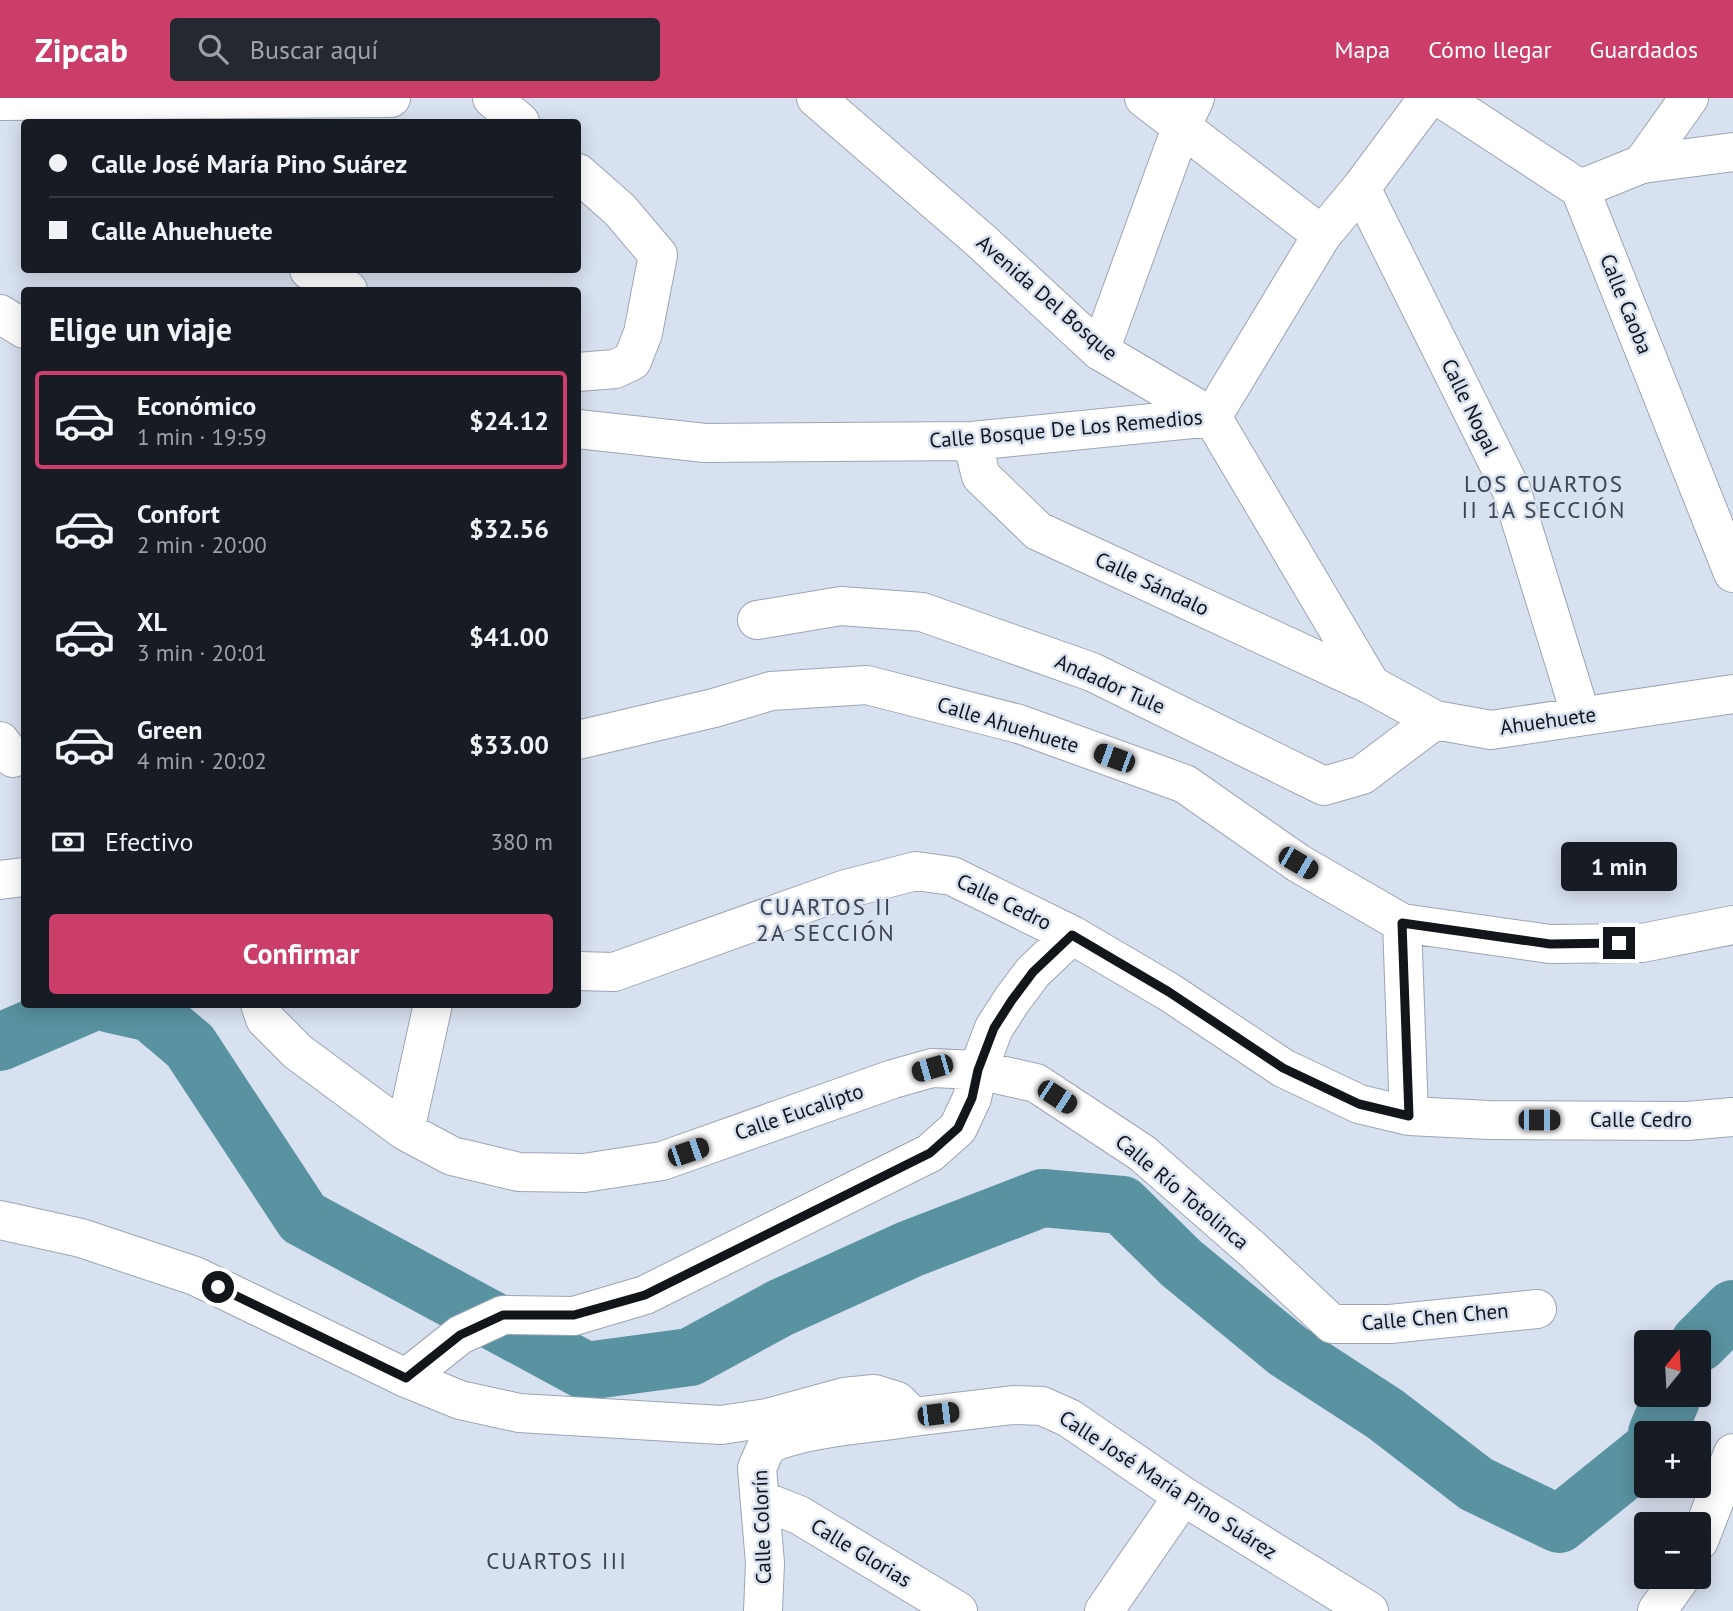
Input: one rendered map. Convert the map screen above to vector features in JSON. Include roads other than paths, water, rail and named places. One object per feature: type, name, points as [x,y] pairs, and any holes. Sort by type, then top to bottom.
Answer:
[{"type":"street","points":[[0,103],[391,98]]},
{"type":"street","points":[[492,98],[516,119]]},
{"type":"street","name":"Avenida Del Bosque","points":[[816,98],[980,240],[1100,351],[1212,417],[1371,685]]},
{"type":"street","points":[[1143,98],[1188,113],[1322,235]]},
{"type":"street","name":"Calle Bosque De Los Remedios","points":[[581,429],[705,443],[972,441],[1212,417],[1322,235],[1428,98]]},
{"type":"street","points":[[1441,98],[1580,189],[1642,164],[1733,152]]},
{"type":"street","points":[[1642,164],[1689,98]]},
{"type":"street","points":[[0,103],[29,119]]},
{"type":"street","points":[[1100,351],[1188,113]]},
{"type":"street","points":[[581,176],[620,211],[658,255],[643,333],[632,361],[615,369],[581,372]]},
{"type":"street","name":"Calle Nogal","points":[[1361,187],[1511,489],[1581,716]]},
{"type":"street","name":"Calle Caoba","points":[[1580,189],[1733,573]]},
{"type":"street","points":[[315,273],[342,287]]},
{"type":"street","points":[[0,314],[21,327]]},
{"type":"street","name":"Calle Sándalo","points":[[972,441],[981,476],[1038,531],[1371,685]]},
{"type":"street","name":"Andador Tule","points":[[757,620],[841,606],[922,612],[1092,672],[1324,786],[1362,775],[1434,720]]},
{"type":"street","name":"Calle Ahuehuete","points":[[581,739],[714,708],[771,691],[867,685],[1020,724],[1185,783],[1298,863],[1402,923],[1550,944],[1642,943],[1733,925]]},
{"type":"street","name":"Ahuehuete","points":[[1371,685],[1434,720],[1491,730],[1733,694]]},
{"type":"street","name":"Calle Cedro","points":[[581,971],[614,972],[846,889],[916,871],[952,876],[1072,935],[1169,992],[1283,1068],[1359,1104],[1409,1116],[1489,1120],[1673,1121],[1733,1117]]},
{"type":"street","points":[[0,880],[21,877]]},
{"type":"street","points":[[1402,923],[1409,1116]]},
{"type":"street","points":[[406,1378],[460,1335],[503,1315],[574,1315],[645,1295],[930,1153],[958,1128],[972,1098],[978,1070],[994,1028],[1012,1000],[1033,972],[1072,935]]},
{"type":"street","name":"Calle Eucalipto","points":[[261,1008],[265,1019],[298,1052],[405,1131],[452,1156],[519,1172],[584,1173],[662,1161],[893,1079],[932,1068],[978,1070]]},
{"type":"street","points":[[405,1131],[432,1008]]},
{"type":"street","name":"Calle Río Totolinca","points":[[978,1070],[1036,1083],[1142,1153],[1253,1250],[1332,1324]]},
{"type":"street","points":[[0,1220],[81,1238],[195,1276],[406,1378],[460,1400],[519,1413],[720,1425],[767,1418],[844,1396],[874,1394],[897,1401],[913,1417]]},
{"type":"street","name":"Calle Chen Chen","points":[[1332,1324],[1391,1324],[1537,1309]]},
{"type":"street","name":"Calle José María Pino Suárez","points":[[766,1445],[781,1438],[806,1433],[913,1417],[1013,1405],[1042,1406],[1069,1418],[1183,1496],[1369,1611]]},
{"type":"street","name":"Calle Colorín","points":[[763,1611],[765,1563],[757,1468],[766,1445]]},
{"type":"street","points":[[1710,1512],[1733,1453]]},
{"type":"street","points":[[1104,1611],[1183,1496]]},
{"type":"street","name":"Calle Glorias","points":[[761,1500],[799,1516],[958,1611]]},
{"type":"street","points":[[1657,1611],[1673,1589]]},
{"type":"waterway","points":[[0,1042],[79,1008]]},
{"type":"waterway","points":[[129,1008],[151,1013],[190,1046],[303,1218],[586,1371],[690,1357],[780,1308],[910,1249],[1042,1198],[1122,1205],[1181,1263],[1288,1351],[1385,1414],[1476,1484],[1559,1524],[1634,1463]]},
{"type":"waterway","points":[[1712,1330],[1733,1309]]},
{"type":"waterway","points":[[1662,1421],[1668,1407]]},
{"type":"district","name":"LOS CUARTOS II 1A SECCIÓN","points":[[1544,497]]},
{"type":"district","name":"CUARTOS II 2A SECCIÓN","points":[[826,920]]},
{"type":"district","name":"CUARTOS III","points":[[557,1561]]}]
